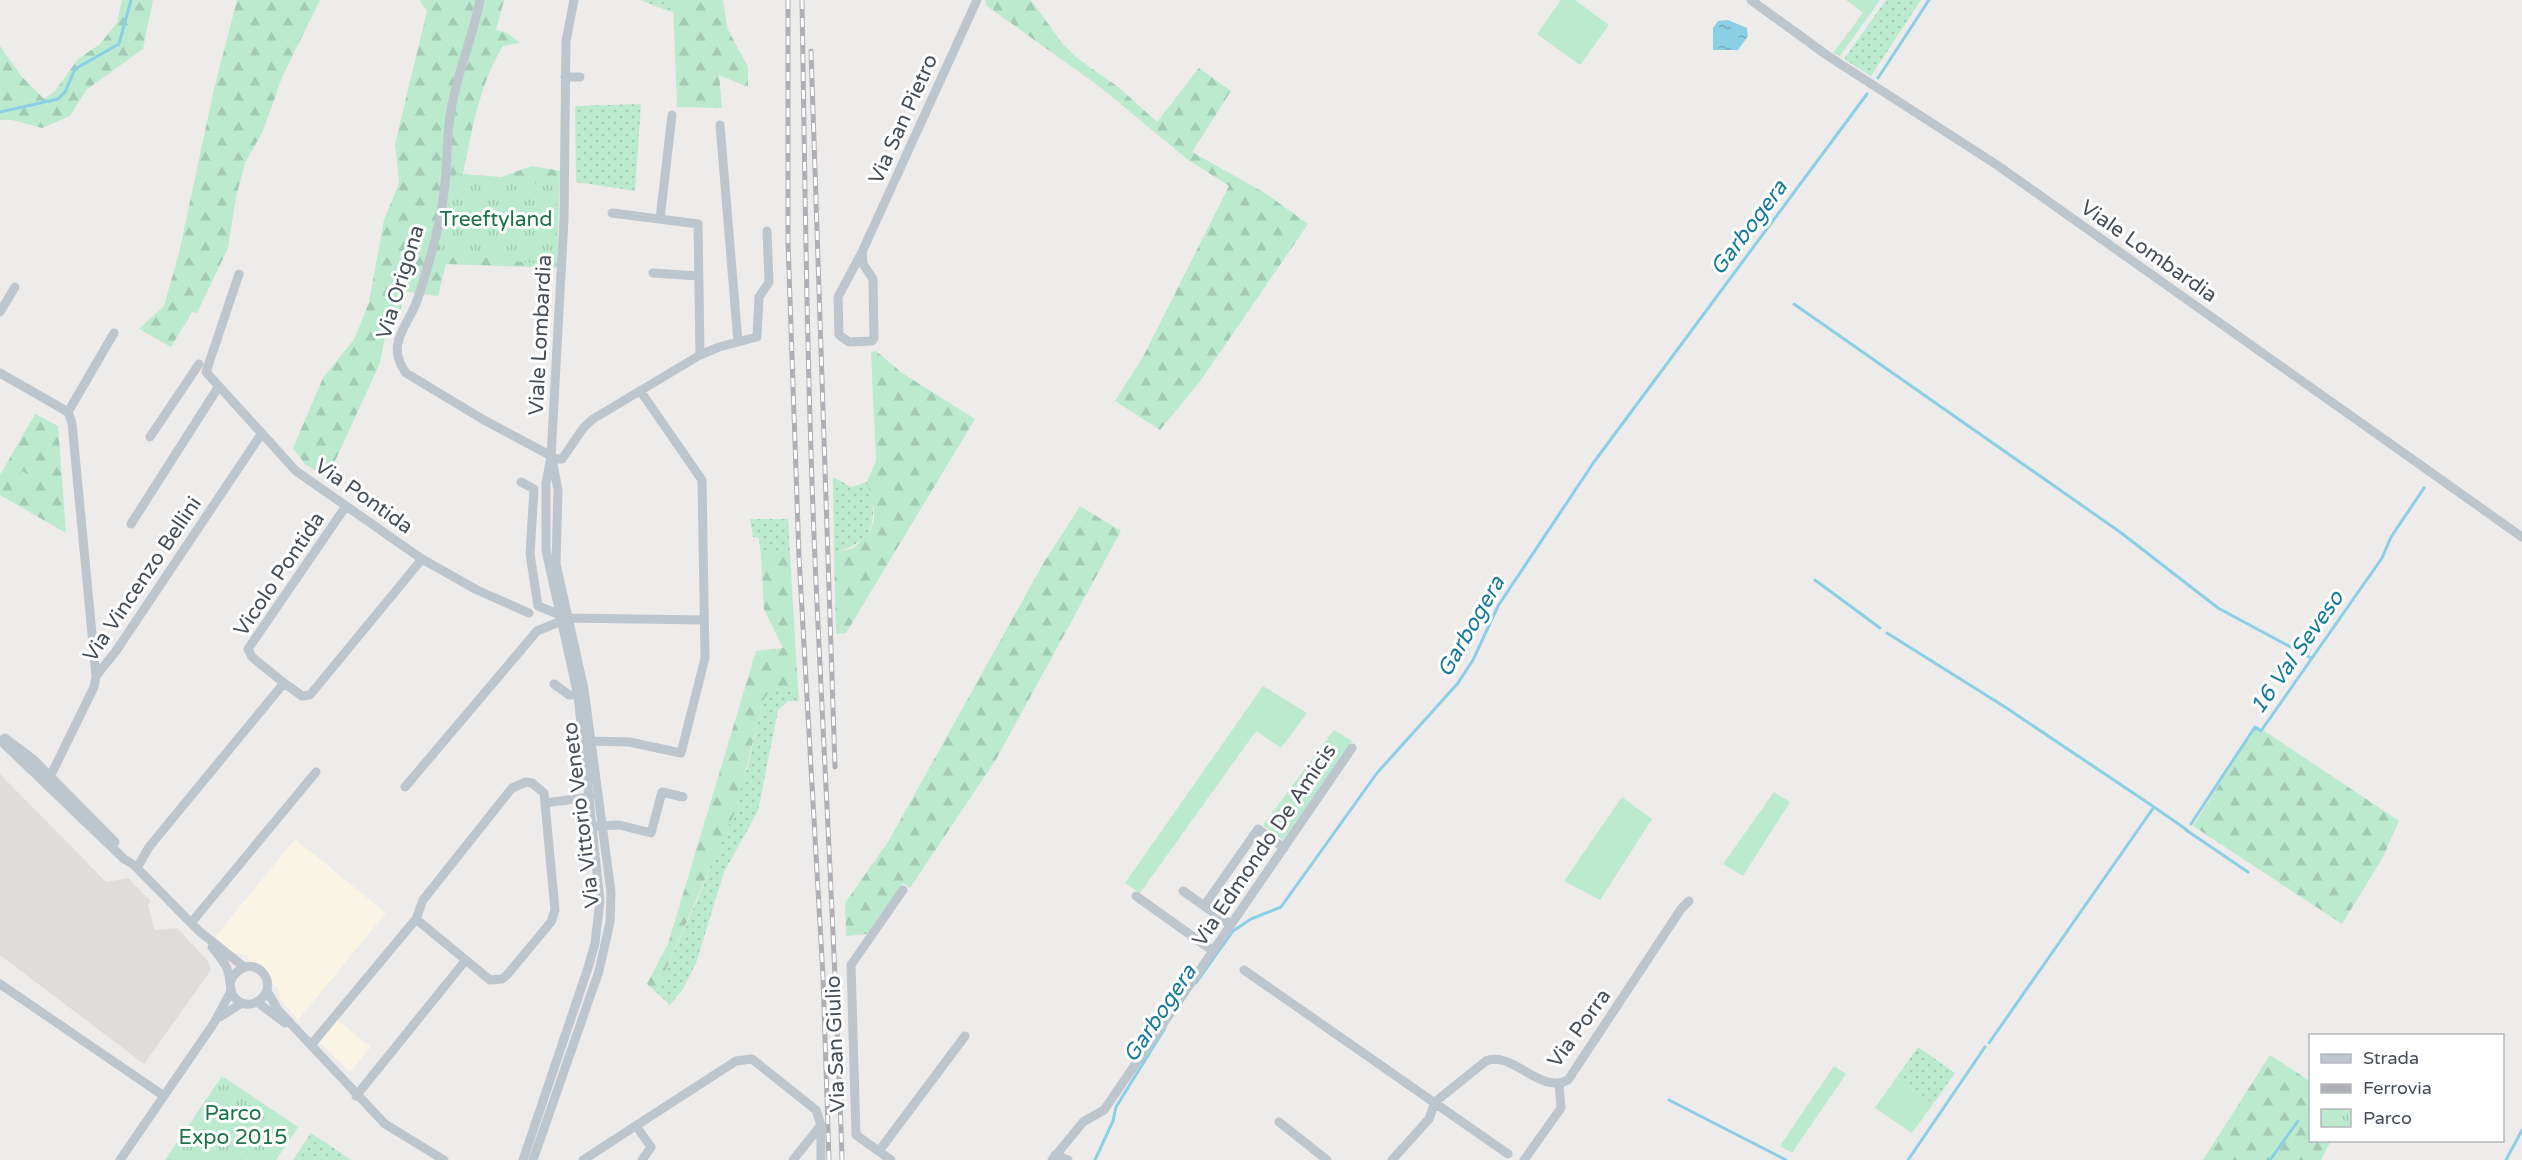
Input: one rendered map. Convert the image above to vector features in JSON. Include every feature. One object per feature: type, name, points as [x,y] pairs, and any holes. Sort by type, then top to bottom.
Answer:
[{"type":"street","name":"Via Origona","points":[[480,0],[473,35],[451,110],[444,193],[432,247],[418,300],[400,336],[396,350],[398,361],[406,373],[551,457]]},
{"type":"street","name":"Viale Lombardia","points":[[551,457],[564,219],[566,40],[574,0]]},
{"type":"street","name":"Via San Pietro","points":[[862,252],[863,264],[873,279],[874,338],[849,342],[839,335],[838,297],[862,252],[977,0]]},
{"type":"street","name":"Viale Lombardia","points":[[1751,0],[1828,56],[1997,165],[2522,537]]},
{"type":"street","points":[[565,77],[580,77]]},
{"type":"street","points":[[660,219],[672,115]]},
{"type":"street","points":[[720,125],[730,220],[738,342]]},
{"type":"street","points":[[612,213],[698,224],[700,355]]},
{"type":"street","points":[[551,457],[562,459],[588,423],[700,355],[757,337],[759,334],[759,297],[769,282],[767,231]]},
{"type":"street","points":[[653,273],[699,276]]},
{"type":"street","name":"Via Pontida","points":[[239,274],[206,372],[296,471],[422,559],[477,590],[529,613]]},
{"type":"street","points":[[0,312],[15,287]]},
{"type":"street","points":[[68,412],[114,333]]},
{"type":"street","points":[[150,437],[199,364]]},
{"type":"street","points":[[0,373],[68,412],[72,423],[96,676]]},
{"type":"street","points":[[131,524],[219,386]]},
{"type":"street","points":[[588,741],[629,742],[681,753],[705,658],[702,480],[641,392]]},
{"type":"street","name":"Via Vincenzo Bellini","points":[[49,780],[94,687],[96,676],[116,651],[262,433]]},
{"type":"street","name":"Via Vittorio Veneto","points":[[523,1160],[595,944],[600,900],[597,826],[588,741],[545,536],[546,483],[551,457]]},
{"type":"street","points":[[521,482],[534,489],[530,554],[538,606],[563,618],[704,620]]},
{"type":"street","name":"Vicolo Pontida","points":[[284,682],[252,657],[248,649],[346,506]]},
{"type":"street","points":[[134,865],[284,682],[302,696],[310,695],[422,559]]},
{"type":"street","points":[[405,787],[537,631],[563,618]]},
{"type":"street","name":"Via Vittorio Veneto","points":[[533,1160],[607,944],[611,892],[590,797],[588,741],[563,618]]},
{"type":"street","points":[[554,684],[569,696],[578,695]]},
{"type":"street","points":[[0,735],[24,751],[124,859],[134,865],[199,931],[224,962],[230,987],[236,999],[242,1003]]},
{"type":"street","points":[[0,740],[49,780]]},
{"type":"street","name":"Via Edmondo De Amicis","points":[[1054,1158],[1083,1122],[1104,1110],[1352,748]]},
{"type":"street","points":[[191,923],[316,772]]},
{"type":"street","points":[[309,1042],[416,919],[423,900],[512,788],[518,784],[532,783],[543,793],[555,902],[551,922],[502,979],[490,980],[416,919]]},
{"type":"street","points":[[597,826],[619,825],[651,832],[662,792],[683,797]]},
{"type":"street","points":[[545,803],[590,797]]},
{"type":"street","points":[[1204,906],[1258,829],[1284,848]]},
{"type":"street","name":"Via San Giulio","points":[[891,1160],[856,1135],[851,965],[903,890]]},
{"type":"street","points":[[1183,891],[1231,925]]},
{"type":"street","points":[[1136,896],[1213,951]]},
{"type":"street","name":"Via Porra","points":[[1396,1159],[1429,1119],[1435,1101],[1490,1059],[1559,1084],[1572,1076],[1681,909],[1689,901]]},
{"type":"street","points":[[199,931],[244,967],[262,972],[266,978],[267,991],[278,1010],[356,1096],[391,1129],[444,1160]]},
{"type":"street","points":[[356,1096],[465,961]]},
{"type":"street","points":[[120,1160],[215,1020],[234,973],[244,967]]},
{"type":"street","points":[[1244,970],[1508,1154]]},
{"type":"street","points":[[0,984],[164,1096]]},
{"type":"street","points":[[215,1020],[242,1003],[256,1002],[267,991]]},
{"type":"street","points":[[256,1002],[309,1042]]},
{"type":"street","points":[[879,1151],[965,1036]]},
{"type":"street","points":[[583,1160],[736,1061],[752,1059],[812,1105],[820,1117],[821,1160]]},
{"type":"street","points":[[1524,1160],[1561,1108],[1559,1084]]},
{"type":"street","points":[[1279,1122],[1327,1160]]},
{"type":"street","points":[[793,1160],[821,1125]]},
{"type":"street","points":[[636,1126],[651,1148],[642,1160]]},
{"type":"street","points":[[1054,1158],[1068,1160]]},
{"type":"shaded area","points":[[0,774],[106,882],[128,878],[151,901],[148,905],[154,930],[177,928],[207,960],[211,970],[144,1064],[0,955]]},
{"type":"shaded area","points":[[295,839],[386,913],[298,1020],[280,999],[278,988],[250,964],[248,956],[231,951],[215,937]]},
{"type":"shaded area","points":[[337,1020],[371,1047],[350,1072],[319,1042]]},
{"type":"green space","points":[[122,0],[153,0],[143,49],[86,90],[70,116],[42,128],[12,120],[0,120],[0,46],[22,77],[44,99],[55,91],[78,59],[100,44],[117,23]]},
{"type":"green space","points":[[237,0],[320,0],[283,75],[263,131],[245,163],[236,197],[228,248],[197,313],[192,312],[171,347],[139,329],[164,306],[179,253],[214,89]]},
{"type":"green space","points":[[419,0],[504,0],[496,30],[507,33],[520,43],[503,46],[488,76],[477,108],[463,174],[501,177],[532,166],[560,171],[557,268],[446,264],[438,296],[402,291],[401,308],[384,341],[380,363],[335,461],[331,481],[305,464],[293,448],[323,378],[355,338],[369,302],[384,220],[399,183],[395,144],[427,11]]},
{"type":"green space","points":[[640,0],[673,0],[674,13]]},
{"type":"green space","points":[[673,0],[723,0],[727,28],[748,67],[748,87],[719,75],[722,108],[677,107]]},
{"type":"green space","points":[[985,0],[1031,0],[1062,43],[1077,58],[1118,87],[1157,122],[1199,68],[1231,91],[1192,152],[1265,193],[1308,224],[1201,380],[1160,430],[1115,401],[1144,355],[1229,186],[1187,159],[1100,87],[987,6]]},
{"type":"green space","points":[[1561,0],[1575,0],[1609,25],[1580,65],[1537,34]]},
{"type":"green space","points":[[1846,0],[1880,0],[1840,56],[1833,53],[1863,13]]},
{"type":"green space","points":[[1886,0],[1921,0],[1871,76],[1844,59]]},
{"type":"green space","points":[[641,104],[635,191],[576,182],[575,106]]},
{"type":"green space","name":"Treeftyland","points":[[456,173],[556,186],[555,266],[438,252]]},
{"type":"green space","points":[[876,351],[902,373],[975,419],[846,633],[836,634],[834,553],[854,548],[870,530],[874,520],[874,508],[867,482],[876,461],[871,352]]},
{"type":"green space","points":[[35,414],[58,426],[66,533],[0,495],[0,475]]},
{"type":"green space","points":[[22,471],[40,481],[29,499],[11,489]]},
{"type":"green space","points":[[833,477],[851,487],[867,482],[873,507],[873,518],[865,535],[858,542],[834,553]]},
{"type":"green space","points":[[1080,506],[1121,531],[995,761],[910,888],[903,883],[867,934],[846,936],[845,903],[888,842],[1043,564]]},
{"type":"green space","points":[[750,519],[788,519],[790,554],[761,554],[759,538],[753,537]]},
{"type":"green space","points":[[761,554],[790,554],[798,689],[774,690],[763,701],[736,809],[656,992],[647,984],[668,944],[756,651],[783,648],[764,609]]},
{"type":"green space","points":[[1263,686],[1307,713],[1281,748],[1256,731],[1140,893],[1125,883]]},
{"type":"green space","points":[[782,687],[798,689],[799,701],[788,701],[778,710],[758,811],[724,872],[696,963],[683,989],[670,1005],[656,992],[703,887],[747,769],[763,701],[767,693]]},
{"type":"green space","points":[[2257,726],[2399,821],[2382,859],[2342,924],[2193,826]]},
{"type":"green space","points":[[1334,730],[1352,741],[1283,840],[1263,825]]},
{"type":"green space","points":[[1774,792],[1790,802],[1743,876],[1723,864]]},
{"type":"green space","points":[[1622,797],[1652,819],[1600,900],[1564,881]]},
{"type":"green space","points":[[1918,1047],[1955,1073],[1933,1104],[1896,1078]]},
{"type":"green space","points":[[2270,1055],[2309,1080],[2309,1142],[2330,1142],[2321,1160],[2203,1160]]},
{"type":"green space","points":[[1834,1066],[1846,1074],[1792,1153],[1780,1146]]},
{"type":"green space","name":"Parco Expo 2015","points":[[222,1076],[298,1127],[276,1160],[165,1160]]},
{"type":"green space","points":[[1896,1078],[1933,1104],[1912,1133],[1875,1108]]},
{"type":"green space","points":[[311,1133],[351,1160],[293,1160]]},
{"type":"water","points":[[1728,20],[1747,28],[1748,36],[1738,50],[1713,50],[1713,28],[1718,21]]},
{"type":"waterway","points":[[0,112],[58,99],[65,92],[75,69],[119,44],[131,0]]},
{"type":"waterway","name":"Garbogera","points":[[1878,78],[1929,0]]},
{"type":"waterway","name":"Garbogera","points":[[1196,983],[1233,931],[1251,919],[1281,907],[1377,773],[1458,683],[1473,660],[1498,606],[1594,462],[1867,94]]},
{"type":"waterway","points":[[1794,304],[2120,532],[2218,608],[2311,658]]},
{"type":"waterway","name":"16 Val Seveso","points":[[2191,824],[2255,727],[2261,731],[2382,558],[2391,537],[2424,488]]},
{"type":"waterway","points":[[1815,580],[1880,628]]},
{"type":"waterway","points":[[1887,633],[2005,707],[2154,807]]},
{"type":"waterway","name":"16 Val Seveso","points":[[1989,1043],[2154,807],[2187,830]]},
{"type":"waterway","points":[[2186,830],[2248,872]]},
{"type":"waterway","name":"Garbogera","points":[[1095,1160],[1113,1121],[1116,1107],[1165,1028]]},
{"type":"waterway","name":"16 Val Seveso","points":[[1908,1160],[1985,1047]]},
{"type":"waterway","points":[[1669,1100],[1786,1160]]},
{"type":"waterway","points":[[2270,1160],[2298,1121]]},
{"type":"waterway","name":"16 Val Seveso","points":[[2506,1160],[2522,1130]]},
{"type":"railway","points":[[788,0],[788,242],[799,557],[823,977],[829,1160]]},
{"type":"railway","points":[[802,0],[812,490],[842,1160]]},
{"type":"railway","points":[[811,51],[835,767]]}]
